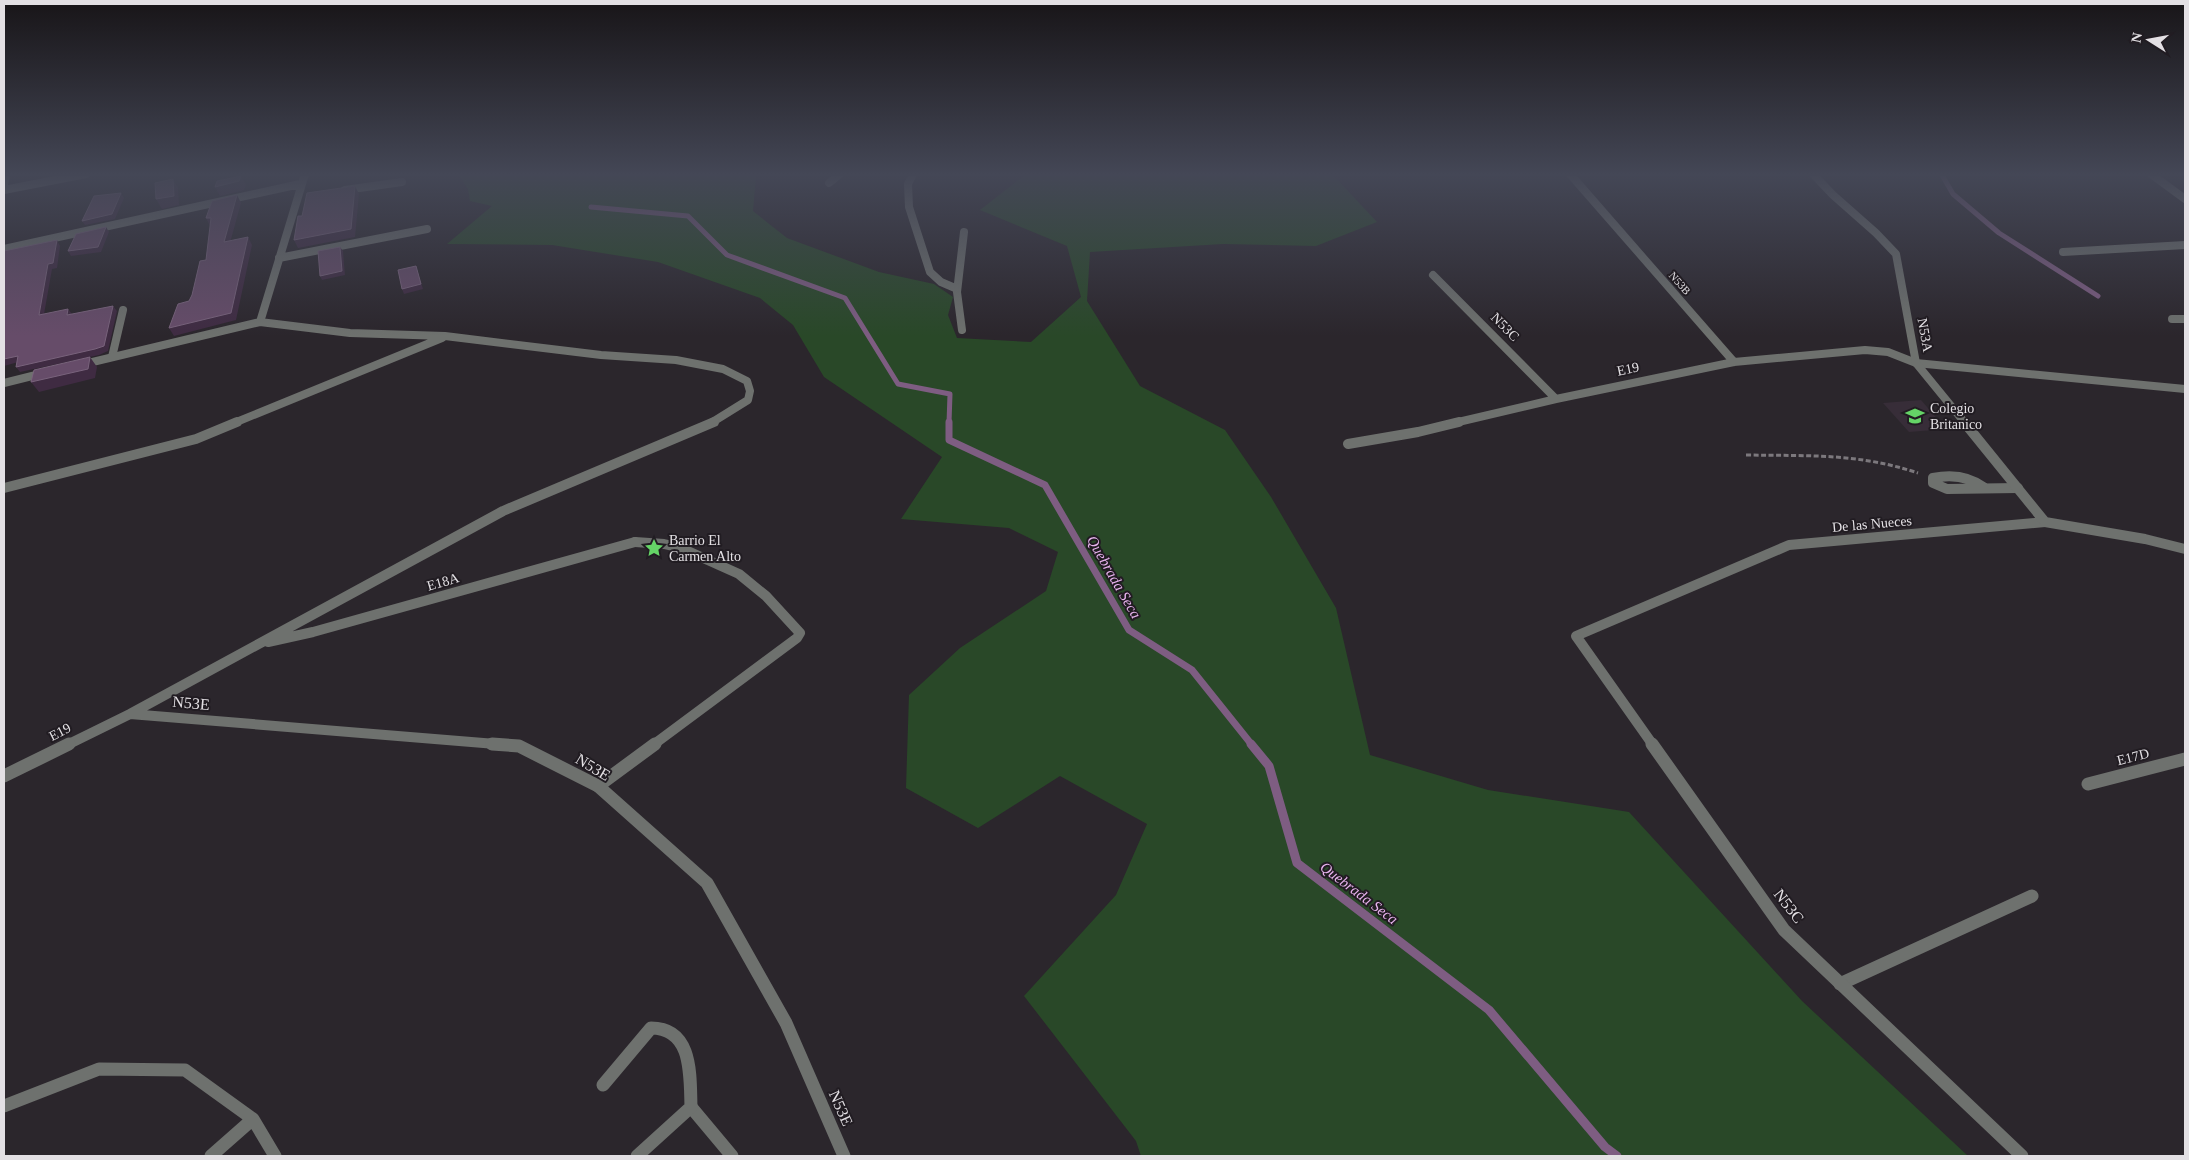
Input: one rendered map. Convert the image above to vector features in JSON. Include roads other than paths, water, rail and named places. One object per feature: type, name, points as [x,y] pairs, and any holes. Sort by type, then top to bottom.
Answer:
[{"type":"street","points":[[4,249],[99,228]]},
{"type":"street","points":[[67,368],[260,322],[288,228]]},
{"type":"street","points":[[916,228],[930,272],[941,282],[956,288]]},
{"type":"street","name":"N53B","points":[[1617,228],[1734,362]]},
{"type":"street","name":"N53A","points":[[1869,228],[1887,243],[1896,254],[1916,363],[2046,522]]},
{"type":"street","points":[[279,258],[427,229]]},
{"type":"street","points":[[962,330],[957,311],[956,288],[964,232]]},
{"type":"street","points":[[2063,252],[2185,245]]},
{"type":"street","name":"N53C","points":[[1433,276],[1556,399]]},
{"type":"street","points":[[112,357],[123,310]]},
{"type":"street","points":[[2172,320],[2185,319]]},
{"type":"street","name":"E19","points":[[4,776],[130,714],[503,511],[715,422],[748,400],[750,391],[747,382],[723,369],[676,360],[600,355],[445,336],[350,333],[260,322]]},
{"type":"street","points":[[4,488],[196,439],[445,336]]},
{"type":"street","name":"E19","points":[[1348,444],[1418,432],[1556,399],[1734,362],[1865,350],[1888,352],[1916,363]]},
{"type":"street","points":[[1916,363],[2185,389]]},
{"type":"street","points":[[4,383],[49,372]]},
{"type":"street","points":[[1933,478],[1933,483],[1947,489],[2018,488]]},
{"type":"street","name":"De las Nueces","points":[[1576,636],[1789,545],[2046,522],[2185,549]]},
{"type":"street","name":"E18A","points":[[258,644],[313,632],[636,542],[659,541],[685,548],[742,576],[772,601],[800,634],[798,638],[598,786]]},
{"type":"street","name":"N53C","points":[[1576,636],[1784,930],[2022,1156]]},
{"type":"street","name":"N53E","points":[[130,714],[519,746],[598,786],[707,882],[786,1023],[844,1156]]},
{"type":"street","name":"E17D","points":[[2088,784],[2185,760]]},
{"type":"street","points":[[1840,984],[2032,896]]},
{"type":"street","points":[[603,1085],[652,1028],[662,1026],[671,1029],[682,1042],[690,1074],[691,1107],[732,1156]]},
{"type":"street","points":[[4,1106],[99,1069],[185,1070],[253,1119],[275,1156]]},
{"type":"street","points":[[637,1156],[691,1107]]},
{"type":"street","points":[[211,1156],[253,1119]]},
{"type":"waterway","name":"Quebrada Seca","points":[[700,228],[727,255],[845,298],[898,384],[950,394],[949,423]]},
{"type":"waterway","points":[[1993,228],[2098,296]]},
{"type":"waterway","name":"Quebrada Seca","points":[[949,423],[949,440],[1045,485],[1129,630],[1192,670],[1252,745]]},
{"type":"waterway","name":"Quebrada Seca","points":[[1251,744],[1269,766],[1297,863],[1489,1010],[1605,1147],[1617,1156]]},
{"type":"place","name":"Colegio Britanico","points":[[1915,416]]},
{"type":"place","name":"Barrio El Carmen Alto","points":[[654,548]]}]
